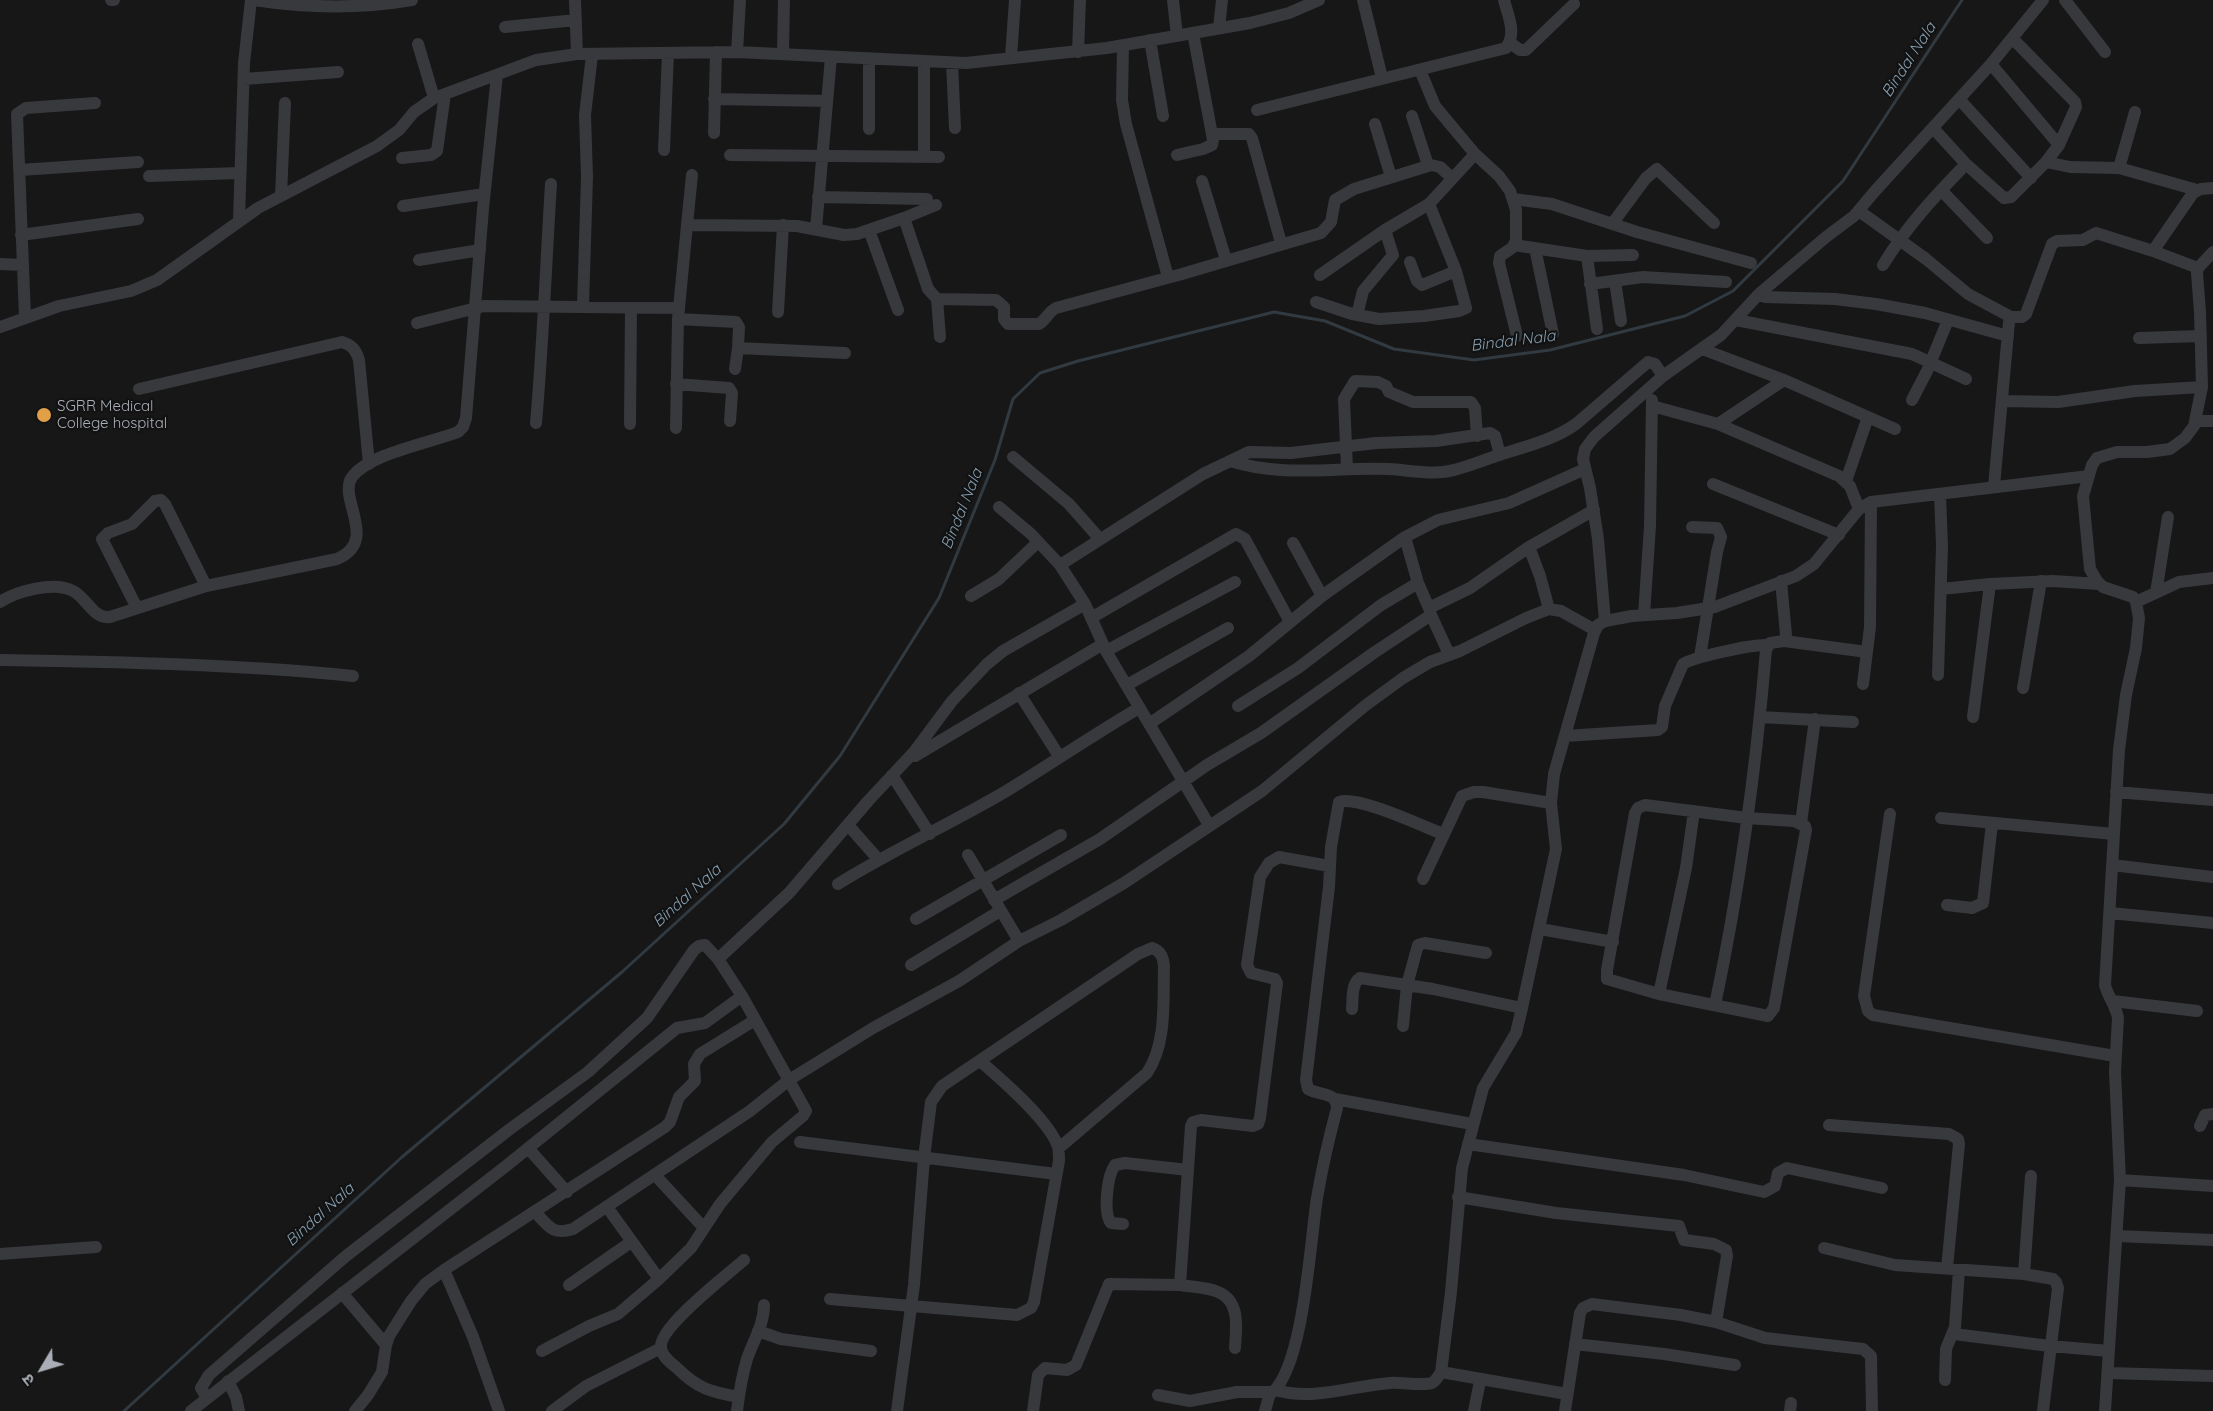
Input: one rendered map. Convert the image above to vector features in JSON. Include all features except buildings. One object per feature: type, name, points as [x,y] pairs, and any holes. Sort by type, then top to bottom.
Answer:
[{"type":"street","points":[[239,220],[244,79],[252,0],[324,7],[360,6],[412,0]]},
{"type":"street","points":[[575,0],[577,54]]},
{"type":"street","points":[[737,52],[740,0]]},
{"type":"street","points":[[783,53],[784,0]]},
{"type":"street","points":[[1011,57],[1015,0]]},
{"type":"street","points":[[1078,52],[1080,0]]},
{"type":"street","points":[[1173,0],[1177,36]]},
{"type":"street","points":[[1219,28],[1222,0]]},
{"type":"street","points":[[1288,13],[1289,0]]},
{"type":"street","points":[[0,327],[59,306],[143,287],[157,280],[239,220],[377,146],[399,130],[414,112],[439,96],[536,60],[577,54],[737,52],[924,62],[986,61],[1123,46],[1250,23],[1288,13],[1319,0]]},
{"type":"street","points":[[1363,0],[1382,78]]},
{"type":"street","points":[[1257,111],[1382,78],[1500,51],[1510,43],[1512,31],[1504,0]]},
{"type":"street","points":[[1605,621],[1594,510],[1583,454],[1588,444],[1664,376],[1721,335],[1759,294],[1858,211],[1991,64],[2043,0]]},
{"type":"street","points":[[2065,0],[2105,51]]},
{"type":"street","points":[[1510,43],[1520,50],[1526,50],[1574,4]]},
{"type":"street","points":[[505,27],[576,20]]},
{"type":"street","points":[[1177,155],[1212,145],[1212,134],[1193,33]]},
{"type":"street","points":[[1933,128],[1966,164],[2004,198],[2011,197],[2046,162],[2059,145],[2076,107],[2075,102],[2012,38]]},
{"type":"street","points":[[1150,40],[1163,117]]},
{"type":"street","points":[[402,158],[431,155],[437,151],[439,96],[418,44]]},
{"type":"street","points":[[1123,46],[1122,100],[1126,124],[1168,276]]},
{"type":"street","points":[[714,133],[716,52]]},
{"type":"street","points":[[664,150],[668,53]]},
{"type":"street","points":[[583,306],[587,177],[585,115],[592,55]]},
{"type":"street","points":[[816,229],[831,57]]},
{"type":"street","points":[[869,59],[869,129]]},
{"type":"street","points":[[924,62],[924,157]]},
{"type":"street","points":[[952,63],[955,128]]},
{"type":"street","points":[[1991,64],[2059,145]]},
{"type":"street","points":[[1420,70],[1431,100],[1475,154],[1506,184],[1513,199],[1517,229],[1514,245],[1499,259],[1517,336]]},
{"type":"street","points":[[244,79],[338,72]]},
{"type":"street","points":[[0,602],[21,591],[61,588],[74,591],[98,616],[103,618],[206,586],[343,556],[348,552],[356,539],[356,522],[349,485],[354,475],[367,465],[400,450],[448,436],[463,427],[468,394],[484,194],[497,75]]},
{"type":"street","points":[[714,99],[827,101]]},
{"type":"street","points":[[1959,99],[2031,178]]},
{"type":"street","points":[[26,317],[16,118],[20,111],[26,108],[95,103]]},
{"type":"street","points":[[281,196],[285,104]]},
{"type":"street","points":[[2119,168],[2135,112]]},
{"type":"street","points":[[1412,116],[1428,165]]},
{"type":"street","points":[[1375,124],[1391,177]]},
{"type":"street","points":[[1212,134],[1243,133],[1252,138],[1281,243]]},
{"type":"street","points":[[1320,275],[1385,230],[1429,204],[1475,154]]},
{"type":"street","points":[[730,155],[939,157]]},
{"type":"street","points":[[20,170],[138,162]]},
{"type":"street","points":[[2046,162],[2070,166],[2119,168],[2198,190],[2213,188]]},
{"type":"street","points":[[1883,265],[1899,239],[1966,164]]},
{"type":"street","points":[[937,299],[996,300],[1004,307],[1004,319],[1008,324],[1039,324],[1050,311],[1056,308],[1322,233],[1331,222],[1335,200],[1353,189],[1428,165],[1440,167],[1452,178]]},
{"type":"street","points":[[1612,224],[1646,178],[1657,169],[1714,224]]},
{"type":"street","points":[[148,176],[240,173]]},
{"type":"street","points":[[676,428],[679,313],[692,176]]},
{"type":"street","points":[[1202,182],[1226,260]]},
{"type":"street","points":[[536,423],[542,367],[543,308],[551,184]]},
{"type":"street","points":[[1941,190],[1987,238]]},
{"type":"street","points":[[2153,251],[2190,196],[2198,190]]},
{"type":"street","points":[[403,206],[484,194]]},
{"type":"street","points":[[687,225],[783,225],[844,235],[869,230],[904,218],[932,202],[818,197]]},
{"type":"street","points":[[1513,199],[1552,204],[1612,224],[1751,263]]},
{"type":"street","points":[[1316,302],[1357,315],[1379,319],[1424,316],[1463,310],[1466,306],[1456,271],[1429,204]]},
{"type":"street","points":[[1858,211],[1899,239],[1968,294],[2010,317],[2022,317],[2026,314],[2054,242],[2079,241],[2096,233],[2198,268]]},
{"type":"street","points":[[904,218],[928,289],[937,299],[940,337]]},
{"type":"street","points":[[21,235],[138,219]]},
{"type":"street","points":[[778,312],[783,225]]},
{"type":"street","points":[[869,230],[898,310]]},
{"type":"street","points":[[1357,315],[1363,291],[1393,255],[1385,230]]},
{"type":"street","points":[[1514,245],[1587,256],[1633,255]]},
{"type":"street","points":[[1535,248],[1553,334]]},
{"type":"street","points":[[419,260],[480,250]]},
{"type":"street","points":[[2099,584],[2088,562],[2083,496],[2094,460],[2100,456],[2117,452],[2147,452],[2170,448],[2190,433],[2197,421],[2202,387],[2201,336],[2196,278],[2198,268],[2213,252]]},
{"type":"street","points":[[1587,256],[1597,329]]},
{"type":"street","points":[[1410,262],[1417,281],[1422,285],[1456,271]]},
{"type":"street","points":[[0,264],[23,264]]},
{"type":"street","points":[[1590,284],[1650,277],[1726,282]]},
{"type":"street","points":[[1615,281],[1621,321]]},
{"type":"street","points":[[1759,294],[1765,297],[1835,298],[1876,304],[1925,313],[2008,336]]},
{"type":"street","points":[[417,323],[475,307],[583,306],[679,313],[736,322],[739,327],[735,369]]},
{"type":"street","points":[[630,424],[631,308]]},
{"type":"street","points":[[1994,486],[2010,317]]},
{"type":"street","points":[[1736,320],[1903,352],[1931,362],[1966,379]]},
{"type":"street","points":[[1912,400],[1948,320]]},
{"type":"street","points":[[2139,338],[2201,336]]},
{"type":"street","points":[[139,389],[342,342],[350,344],[357,352],[359,360],[367,465]]},
{"type":"street","points":[[738,348],[845,353]]},
{"type":"street","points":[[1702,348],[1784,380],[1895,429]]},
{"type":"street","points":[[1230,461],[1257,468],[1283,471],[1441,472],[1544,441],[1569,429],[1648,362],[1655,364],[1664,376]]},
{"type":"street","points":[[1718,424],[1784,380]]},
{"type":"street","points":[[1347,470],[1344,399],[1355,381],[1383,384],[1389,393],[1413,402],[1471,402],[1476,408],[1477,436]]},
{"type":"street","points":[[676,384],[729,388],[732,393],[729,421]]},
{"type":"street","points":[[1644,615],[1650,526],[1653,386]]},
{"type":"street","points":[[2003,401],[2058,402],[2135,391],[2202,387]]},
{"type":"street","points":[[1652,406],[1718,424],[1839,476],[1846,481],[1859,509]]},
{"type":"street","points":[[1846,481],[1868,417]]},
{"type":"street","points":[[2197,421],[2213,421]]},
{"type":"street","points":[[1060,565],[1099,538],[1203,474],[1249,452],[1291,453],[1376,443],[1436,441],[1493,434],[1500,454]]},
{"type":"street","points":[[1014,457],[1068,504],[1099,538]]},
{"type":"street","points":[[1149,724],[1249,656],[1322,596],[1405,537],[1438,520],[1509,503],[1585,469]]},
{"type":"street","points":[[1158,1395],[1190,1401],[1237,1392],[1327,1394],[1387,1383],[1429,1384],[1436,1380],[1441,1372],[1451,1292],[1458,1197],[1472,1124],[1483,1088],[1516,1033],[1556,849],[1551,804],[1554,774],[1598,625],[1605,621],[1644,615],[1709,608],[1739,599],[1807,570],[1859,509],[1871,502],[2089,476]]},
{"type":"street","points":[[1713,484],[1839,535]]},
{"type":"street","points":[[1938,675],[1941,589],[1940,494]]},
{"type":"street","points":[[137,608],[102,538],[108,533],[132,524],[155,501],[160,500],[165,504],[206,586]]},
{"type":"street","points":[[1863,684],[1870,627],[1871,502]]},
{"type":"street","points":[[999,507],[1060,565],[1085,604],[1104,647],[1209,825]]},
{"type":"street","points":[[911,965],[1100,840],[1207,765],[1261,733],[1430,611],[1470,588],[1529,547],[1594,510]]},
{"type":"street","points":[[2156,593],[2168,517]]},
{"type":"street","points":[[1692,527],[1714,528],[1721,533],[1700,657]]},
{"type":"street","points":[[1091,618],[1236,534],[1245,539],[1290,622]]},
{"type":"street","points":[[1405,537],[1418,583],[1449,654]]},
{"type":"street","points":[[971,596],[999,579],[1038,542]]},
{"type":"street","points":[[1293,543],[1322,596]]},
{"type":"street","points":[[1529,547],[1549,609]]},
{"type":"street","points":[[2136,602],[2179,582],[2208,579],[2213,589]]},
{"type":"street","points":[[1781,581],[1786,631],[1784,641]]},
{"type":"street","points":[[2023,688],[2041,581]]},
{"type":"street","points":[[1941,589],[2041,581],[2099,584],[2130,596],[2136,602],[2139,623],[2119,750],[2105,985],[2118,1018],[2115,1056],[2120,1180],[2105,1411]]},
{"type":"street","points":[[906,761],[1019,693],[1104,647],[1235,582]]},
{"type":"street","points":[[1238,706],[1298,668],[1381,605],[1418,583]]},
{"type":"street","points":[[1973,717],[1990,584]]},
{"type":"street","points":[[718,959],[789,893],[906,761],[952,701],[994,658],[1085,604]]},
{"type":"street","points":[[535,1212],[553,1230],[562,1233],[573,1229],[750,1110],[789,1080],[873,1028],[958,981],[1019,941],[1061,920],[1124,883],[1262,791],[1383,692],[1430,662],[1460,651],[1549,609],[1561,611],[1596,630]]},
{"type":"street","points":[[1127,685],[1228,628]]},
{"type":"street","points":[[1564,736],[1658,730],[1663,723],[1665,706],[1679,670],[1683,664],[1700,657],[1753,645],[1784,641],[1867,652]]},
{"type":"street","points":[[1716,1005],[1732,924],[1760,717],[1767,645]]},
{"type":"street","points":[[0,660],[217,666],[353,676]]},
{"type":"street","points":[[1019,693],[1059,756]]},
{"type":"street","points":[[838,884],[878,859],[930,834],[1004,792],[1139,708]]},
{"type":"street","points":[[1760,717],[1853,722]]},
{"type":"street","points":[[1801,823],[1644,805],[1638,808],[1607,979],[1659,994],[1764,1017],[1772,1013],[1806,830],[1801,823],[1815,719]]},
{"type":"street","points":[[892,775],[930,834]]},
{"type":"street","points":[[1423,879],[1458,800],[1467,794],[1483,792],[1551,804]]},
{"type":"street","points":[[2116,792],[2213,800]]},
{"type":"street","points":[[1443,834],[1367,805],[1339,802],[1336,808],[1329,866],[1329,887],[1306,1080],[1308,1089],[1331,1095],[1335,1099],[1472,1124]]},
{"type":"street","points":[[1659,994],[1682,890],[1694,811]]},
{"type":"street","points":[[1890,814],[1864,996],[1868,1011],[1873,1015],[2115,1056]]},
{"type":"street","points":[[1941,818],[2114,834]]},
{"type":"street","points":[[1947,905],[1972,908],[1983,903],[1992,824]]},
{"type":"street","points":[[848,825],[878,859]]},
{"type":"street","points":[[916,919],[1061,835]]},
{"type":"street","points":[[968,855],[1019,941]]},
{"type":"street","points":[[1180,1285],[1190,1130],[1193,1122],[1202,1120],[1253,1126],[1258,1124],[1260,1118],[1277,986],[1275,979],[1251,973],[1247,965],[1262,871],[1279,857],[1329,866]]},
{"type":"street","points":[[2112,865],[2213,877]]},
{"type":"street","points":[[2110,913],[2213,923]]},
{"type":"street","points":[[1540,929],[1612,942]]},
{"type":"street","points":[[1403,1026],[1407,985],[1418,945],[1421,943],[1486,953]]},
{"type":"street","points":[[207,1398],[201,1388],[208,1375],[346,1256],[510,1129],[562,1092],[628,1036],[661,1000],[674,976],[694,950],[705,945],[718,959],[742,996],[806,1111],[765,1150],[720,1204],[691,1248],[659,1279],[618,1314],[589,1326],[542,1351]]},
{"type":"street","points":[[897,1411],[911,1306],[924,1158],[931,1102],[936,1093],[942,1086],[1144,950],[1152,948],[1158,950],[1163,958],[1164,966],[1161,1030],[1155,1062],[1147,1073],[1059,1148]]},
{"type":"street","points":[[1352,1010],[1354,985],[1360,978],[1522,1008]]},
{"type":"street","points":[[191,1411],[528,1148],[677,1028],[705,1023],[742,996]]},
{"type":"street","points":[[2113,1001],[2197,1011]]},
{"type":"street","points":[[355,1411],[382,1372],[386,1345],[417,1292],[444,1270],[665,1127],[670,1122],[679,1097],[695,1081],[694,1064],[700,1054],[755,1020]]},
{"type":"street","points":[[830,1299],[1017,1315],[1031,1308],[1034,1302],[1059,1161],[1059,1148],[1049,1132],[1014,1090],[980,1061]]},
{"type":"street","points":[[1265,1411],[1272,1392],[1288,1365],[1298,1333],[1318,1195],[1337,1108],[1335,1099]]},
{"type":"street","points":[[2200,1126],[2205,1115],[2213,1114]]},
{"type":"street","points":[[1829,1125],[1948,1134],[1958,1139],[1953,1269],[1954,1334],[1946,1349],[1945,1380]]},
{"type":"street","points":[[800,1142],[1056,1174]]},
{"type":"street","points":[[1468,1144],[1695,1176],[1764,1192],[1775,1186],[1778,1173],[1787,1168],[1882,1188]]},
{"type":"street","points":[[528,1148],[567,1192]]},
{"type":"street","points":[[1123,1224],[1111,1223],[1107,1216],[1109,1181],[1115,1165],[1125,1163],[1188,1170]]},
{"type":"street","points":[[654,1175],[704,1228]]},
{"type":"street","points":[[2024,1274],[2031,1176]]},
{"type":"street","points":[[2120,1180],[2213,1186]]},
{"type":"street","points":[[1458,1197],[1556,1212],[1679,1226],[1684,1240],[1714,1244],[1726,1250],[1727,1256],[1716,1323]]},
{"type":"street","points":[[607,1207],[630,1242],[659,1279]]},
{"type":"street","points":[[2117,1236],[2213,1240]]},
{"type":"street","points":[[569,1285],[630,1242]]},
{"type":"street","points":[[0,1254],[96,1247]]},
{"type":"street","points":[[1824,1248],[1878,1262],[2046,1276],[2056,1282],[2058,1288],[2043,1411]]},
{"type":"street","points":[[739,1397],[714,1393],[701,1388],[682,1374],[664,1356],[660,1348],[661,1342],[680,1317],[744,1260]]},
{"type":"street","points":[[444,1270],[473,1337],[499,1411]]},
{"type":"street","points":[[1033,1411],[1038,1375],[1045,1368],[1067,1370],[1076,1365],[1108,1284],[1180,1285],[1220,1292],[1231,1304],[1236,1316],[1235,1348]]},
{"type":"street","points":[[342,1293],[386,1345]]},
{"type":"street","points":[[1565,1411],[1580,1313],[1583,1308],[1592,1304],[1661,1312],[1716,1323],[1765,1338],[1863,1349],[1871,1356],[1872,1411]]},
{"type":"street","points":[[737,1411],[747,1360],[764,1318],[764,1305]]},
{"type":"street","points":[[758,1332],[781,1339],[871,1351]]},
{"type":"street","points":[[1954,1334],[2109,1351]]},
{"type":"street","points":[[1575,1344],[1735,1365]]},
{"type":"street","points":[[552,1411],[586,1386],[660,1348]]},
{"type":"street","points":[[1441,1372],[1480,1381],[1567,1394]]},
{"type":"street","points":[[2108,1374],[2213,1376]]},
{"type":"street","points":[[228,1381],[236,1397],[239,1411]]},
{"type":"street","points":[[1474,1411],[1480,1381]]},
{"type":"waterway","name":"Bindal Nala","points":[[124,1411],[402,1157],[622,972],[784,824],[840,756],[939,598],[995,460],[1013,399],[1040,373],[1078,361],[1274,312],[1325,321],[1394,349],[1474,360],[1550,350],[1685,316],[1733,291],[1843,181],[1962,0]]},
{"type":"place","name":"SGRR Medical College hospital","points":[[44,415]]}]
